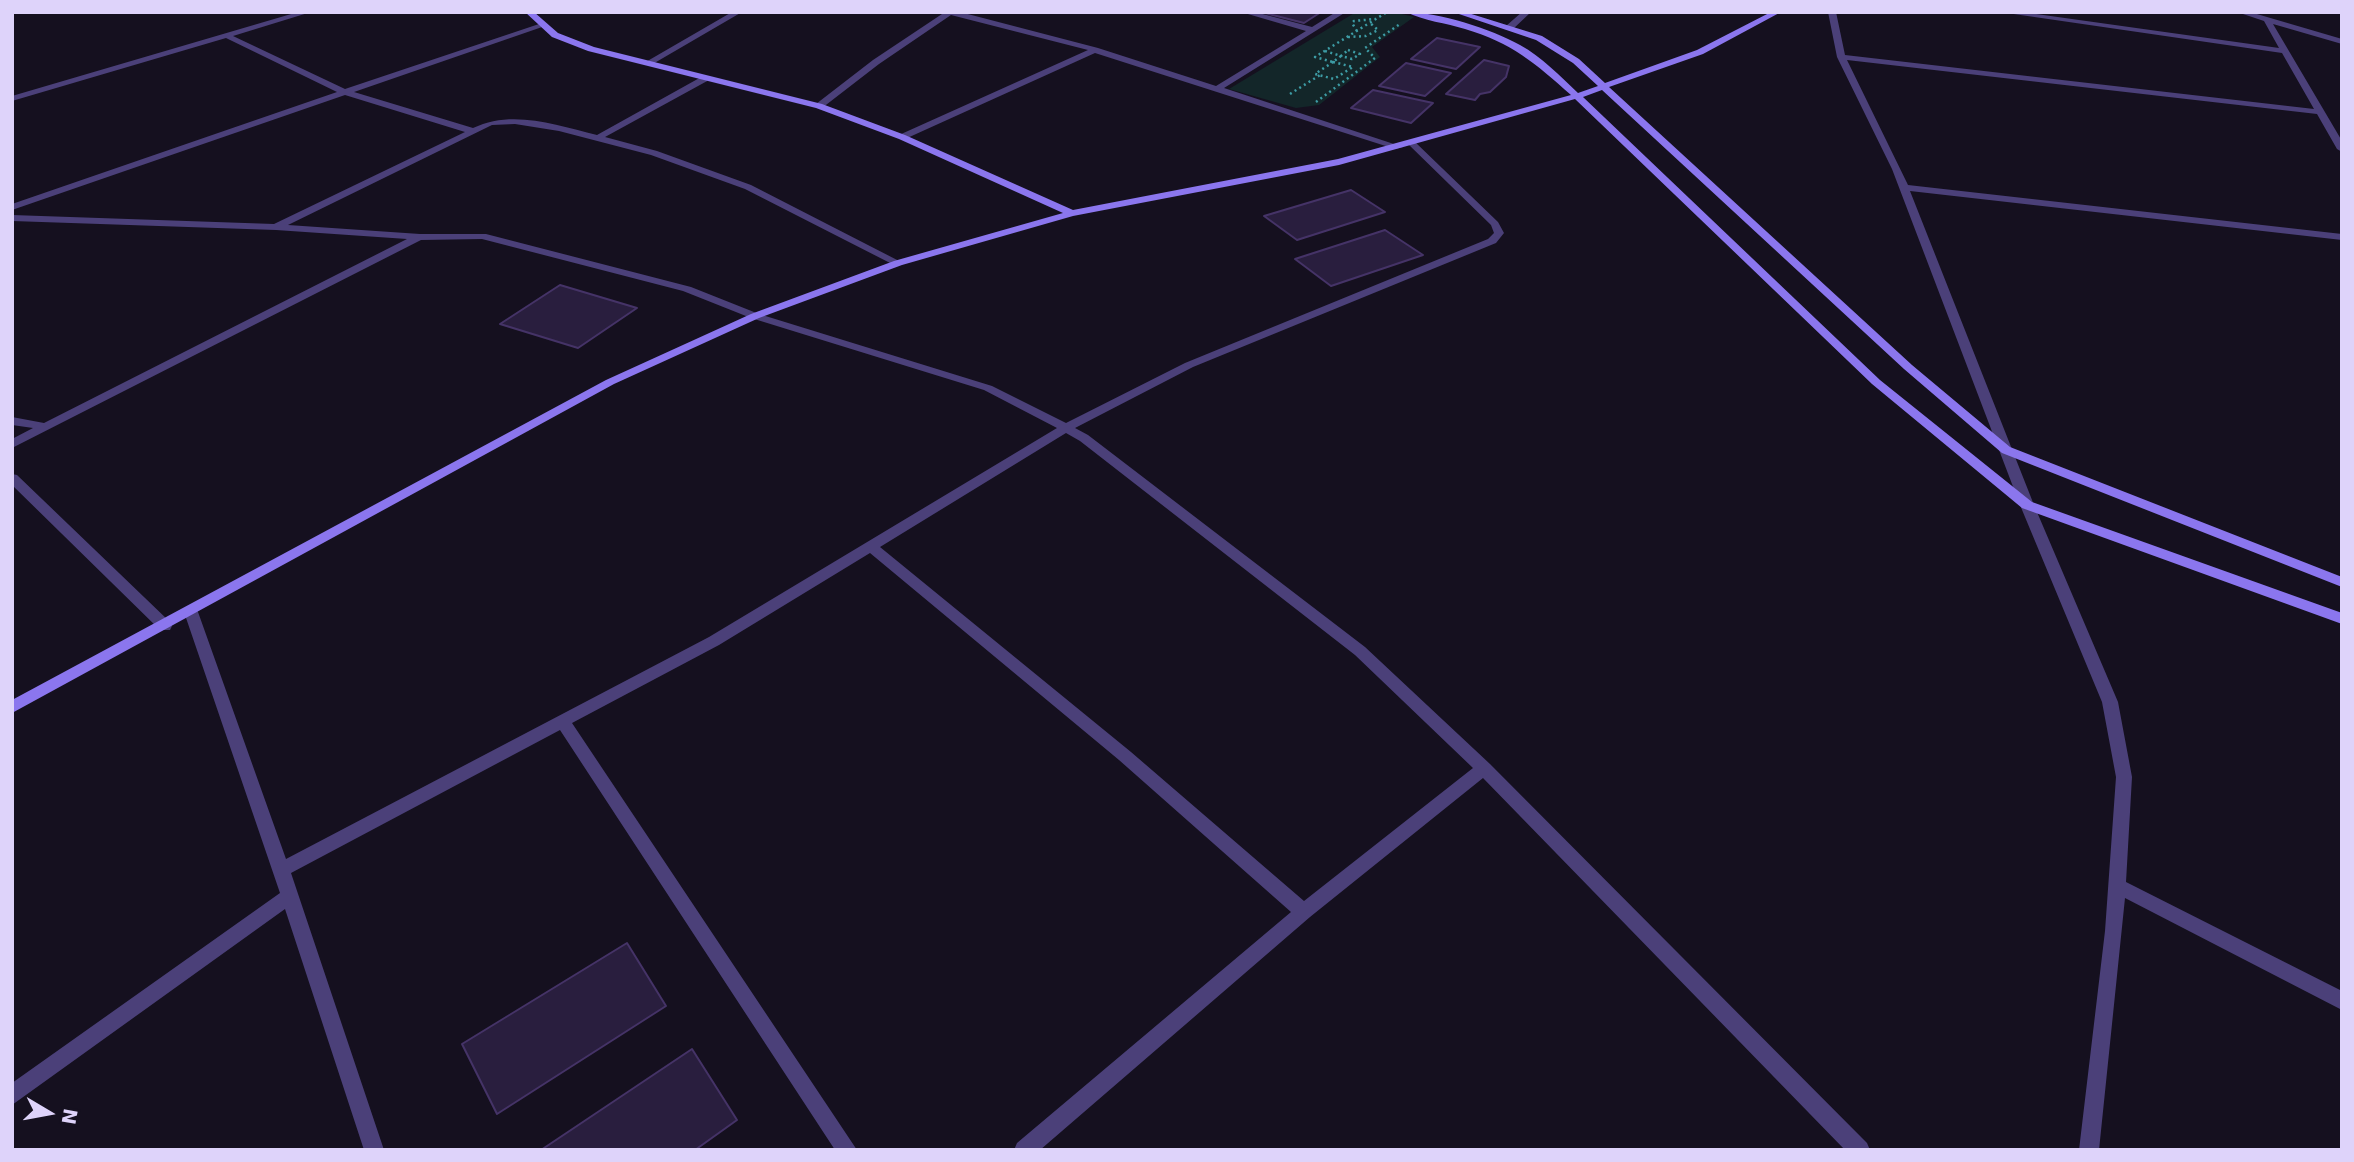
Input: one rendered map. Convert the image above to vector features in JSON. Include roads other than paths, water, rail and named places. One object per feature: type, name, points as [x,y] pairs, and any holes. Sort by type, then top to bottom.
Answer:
[{"type":"street","points":[[12,99],[307,12]]},
{"type":"street","points":[[529,12],[555,35],[591,49],[819,106],[902,137],[1072,213]]},
{"type":"street","points":[[648,63],[737,12]]},
{"type":"street","points":[[819,106],[876,62],[950,12],[1095,50],[1398,147]]},
{"type":"street","points":[[1245,12],[1313,30]]},
{"type":"street","points":[[1457,12],[1539,38],[1576,61],[1908,367],[2006,450],[2342,582]]},
{"type":"street","points":[[1509,28],[1527,12]]},
{"type":"street","points":[[12,707],[610,382],[755,316],[898,264],[1072,213],[1280,174],[1398,147],[1577,96],[1700,52],[1777,12]]},
{"type":"street","points":[[1832,12],[1841,57],[1903,187],[2027,505],[2110,702],[2124,777],[2118,886],[2089,1150]]},
{"type":"street","points":[[2004,12],[2284,51]]},
{"type":"street","points":[[2241,12],[2342,42]]},
{"type":"street","points":[[1410,15],[1470,28],[1516,46],[1537,60],[1876,382],[2027,505],[2342,619]]},
{"type":"street","points":[[1217,89],[1313,30],[1345,16]]},
{"type":"street","points":[[2267,20],[2342,149]]},
{"type":"street","points":[[12,207],[542,24]]},
{"type":"street","points":[[227,36],[342,91],[473,131]]},
{"type":"street","points":[[902,137],[1095,50]]},
{"type":"street","points":[[1841,57],[2321,112]]},
{"type":"street","points":[[598,138],[706,78]]},
{"type":"street","points":[[276,228],[489,123],[515,121],[654,153],[748,187],[898,264]]},
{"type":"street","points":[[281,870],[714,641],[1066,428],[1189,365],[1492,241],[1499,233],[1495,224],[1411,143]]},
{"type":"street","points":[[1903,187],[2342,237]]},
{"type":"street","points":[[12,218],[276,228],[420,237],[482,236],[687,289],[755,316],[988,388],[1084,438],[1360,651],[1485,768],[1860,1150]]},
{"type":"street","points":[[12,444],[420,237]]},
{"type":"street","points":[[12,421],[45,427]]},
{"type":"street","points":[[12,478],[165,626]]},
{"type":"street","points":[[870,546],[1125,756],[1304,912]]},
{"type":"street","points":[[191,612],[290,896],[374,1150]]},
{"type":"street","points":[[562,721],[848,1150]]},
{"type":"street","points":[[1024,1150],[1304,912],[1485,768]]},
{"type":"street","points":[[2118,886],[2342,1001]]},
{"type":"street","points":[[12,1095],[290,896]]}]
